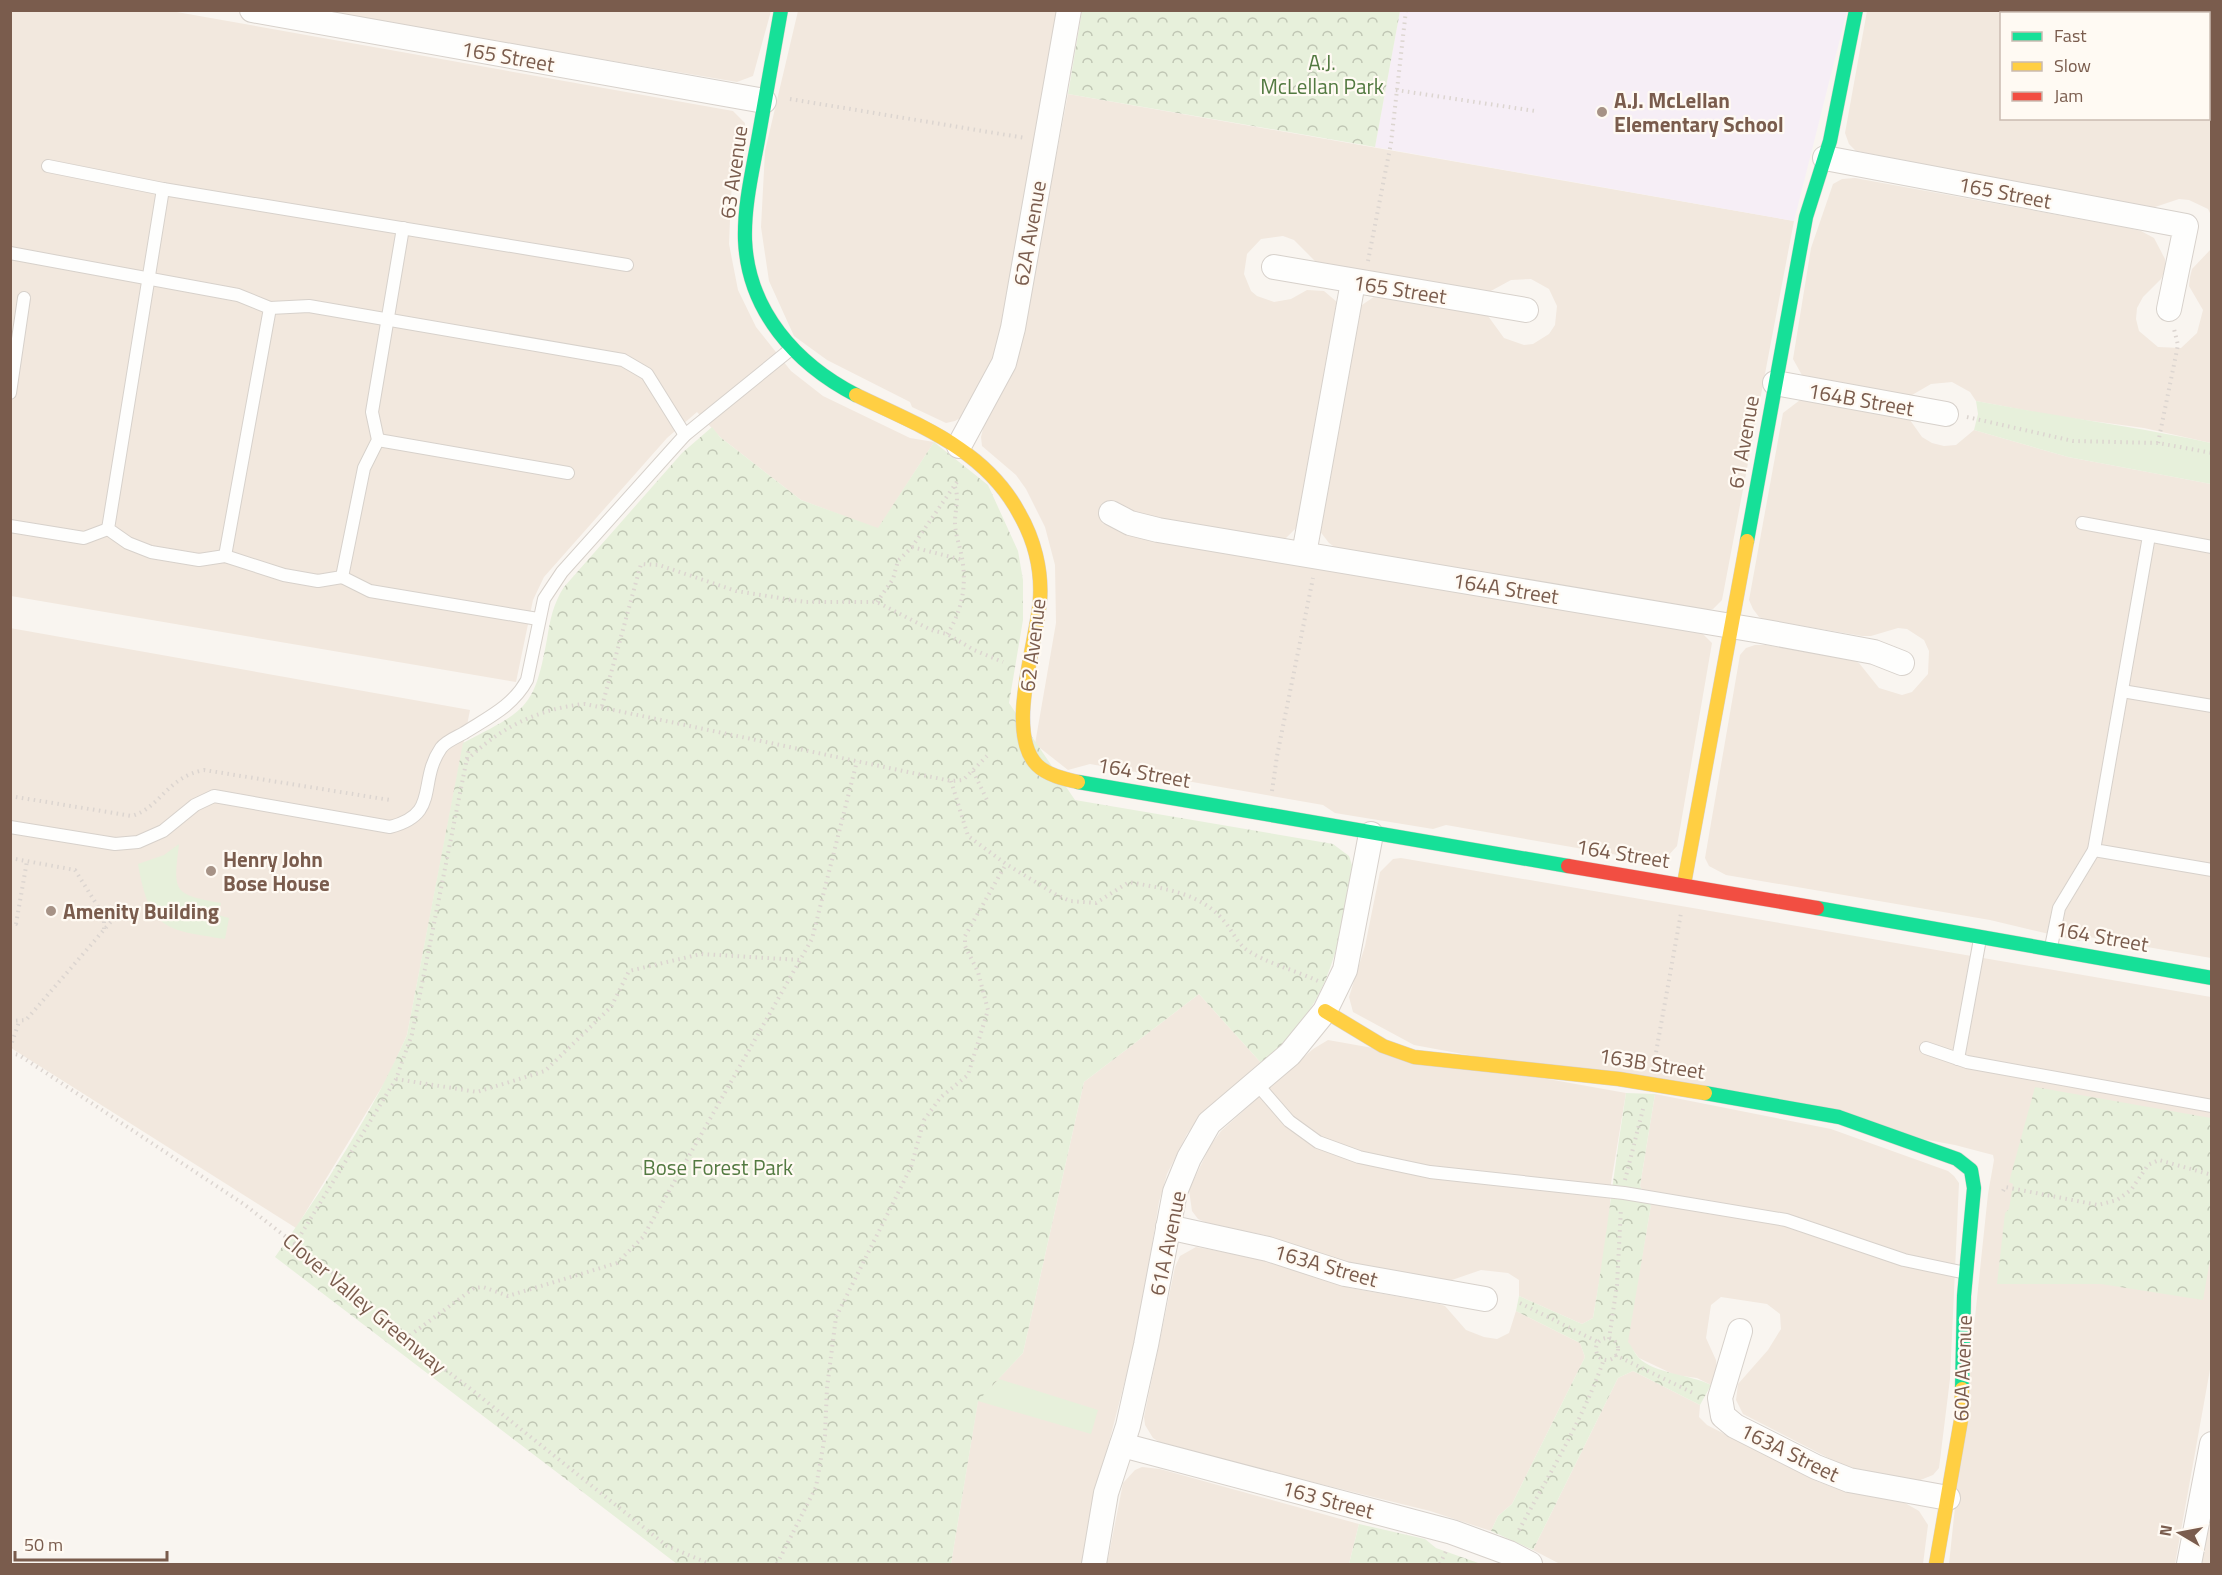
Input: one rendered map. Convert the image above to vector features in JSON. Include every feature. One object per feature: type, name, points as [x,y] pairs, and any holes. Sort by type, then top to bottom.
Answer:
[{"type":"street","name":"63 Avenue","points":[[781,10],[746,207],[745,241],[751,278],[768,318],[791,349],[831,382],[960,446]]},
{"type":"street","name":"62A Avenue","points":[[960,446],[1004,363],[1013,328],[1070,10]]},
{"type":"street","name":"61 Avenue","points":[[1684,884],[1806,217],[1825,158],[1856,10]]},
{"type":"street","name":"165 Street","points":[[265,12],[764,101]]},
{"type":"street","name":"165 Street","points":[[1825,158],[2186,226],[2169,309]]},
{"type":"street","name":"165 Street","points":[[1274,267],[1360,276],[1526,310]]},
{"type":"street","points":[[1311,555],[1360,276]]},
{"type":"street","name":"164B Street","points":[[1775,384],[1946,414]]},
{"type":"street","name":"62 Avenue","points":[[960,446],[978,459],[1006,491],[1020,513],[1034,550],[1040,597],[1021,725],[1024,745],[1032,760]]},
{"type":"street","name":"164A Street","points":[[1111,513],[1130,523],[1158,530],[1732,626],[1874,652],[1902,663]]},
{"type":"street","name":"164 Street","points":[[1032,760],[1039,768],[1067,780],[1371,834],[1684,884],[2211,978]]},
{"type":"street","name":"61A Avenue","points":[[1094,1564],[1106,1493],[1122,1445],[1146,1345],[1175,1191],[1189,1158],[1209,1123],[1290,1054],[1325,1011],[1345,970],[1371,834]]},
{"type":"street","name":"163B Street","points":[[1325,1011],[1383,1046],[1414,1056],[1608,1077],[1802,1109],[1839,1117],[1956,1159],[1971,1170]]},
{"type":"street","name":"60A Avenue","points":[[1936,1564],[1961,1420],[1967,1273],[1974,1188],[1971,1170]]},
{"type":"street","name":"163A Street","points":[[1168,1227],[1268,1249],[1345,1274],[1485,1299]]},
{"type":"street","name":"163A Street","points":[[1740,1331],[1720,1398],[1723,1416],[1735,1426],[1816,1467],[1849,1480],[1948,1498]]},
{"type":"street","points":[[2189,1564],[2211,1444]]},
{"type":"street","name":"163 Street","points":[[1122,1445],[1452,1532],[1509,1553],[1530,1564]]},
{"type":"lane","points":[[48,166],[163,189],[627,265]]},
{"type":"lane","points":[[108,529],[163,189]]},
{"type":"lane","points":[[342,577],[364,468],[378,440],[372,412],[403,228]]},
{"type":"lane","points":[[10,253],[238,295],[270,308],[309,306],[630,363],[647,374],[685,435]]},
{"type":"lane","points":[[10,393],[24,298]]},
{"type":"lane","points":[[225,556],[270,308]]},
{"type":"lane","points":[[10,827],[115,844],[138,842],[163,831],[195,805],[214,796],[390,827],[410,822],[423,808],[430,768],[442,746],[509,705],[527,680],[544,599],[562,572],[685,435],[791,349]]},
{"type":"lane","points":[[378,440],[568,473]]},
{"type":"lane","points":[[2082,523],[2211,547]]},
{"type":"lane","points":[[10,526],[84,538],[108,529]]},
{"type":"lane","points":[[108,529],[128,543],[152,552],[199,560],[225,556],[284,575],[318,581],[342,577],[370,591],[538,620]]},
{"type":"lane","points":[[2051,948],[2059,908],[2094,850],[2149,536]]},
{"type":"lane","points":[[2122,691],[2211,706]]},
{"type":"lane","points":[[2094,850],[2211,870]]},
{"type":"lane","points":[[1958,1059],[1981,937]]},
{"type":"lane","points":[[1926,1048],[1958,1059],[2211,1106]]},
{"type":"lane","points":[[1256,1083],[1289,1121],[1318,1142],[1359,1157],[1430,1172],[1624,1193],[1786,1220],[1904,1260],[1967,1273]]},
{"type":"path","points":[[1360,276],[1391,143],[1406,10]]},
{"type":"path","points":[[1396,90],[1535,111]]},
{"type":"path","points":[[790,99],[1024,138],[1046,137]]},
{"type":"path","points":[[2158,443],[2178,345],[2169,309]]},
{"type":"path","points":[[1946,414],[1980,418],[2049,437],[2073,441],[2158,443],[2211,453]]},
{"type":"path","points":[[877,602],[892,579],[898,561],[912,547],[961,476]]},
{"type":"path","points":[[947,634],[959,614],[963,590],[963,560],[956,534],[957,490],[954,485]]},
{"type":"path","points":[[912,547],[963,560]]},
{"type":"path","points":[[1272,795],[1311,555]]},
{"type":"path","points":[[602,706],[641,564],[659,565],[736,591],[794,601],[877,602],[931,630],[947,634],[974,650],[1003,662]]},
{"type":"path","points":[[466,761],[482,745],[503,730],[545,711],[576,705],[602,706],[951,781],[963,780],[987,756]]},
{"type":"path","points":[[295,1244],[396,1079],[412,1034],[473,726]]},
{"type":"path","points":[[405,1339],[474,1288],[483,1287],[508,1296],[617,1263],[644,1237],[812,939],[857,761]]},
{"type":"path","points":[[973,771],[988,802]]},
{"type":"path","points":[[951,781],[968,836],[1006,864],[1055,894],[1084,903],[1096,903],[1129,882],[1186,894],[1208,905],[1224,921],[1244,948],[1265,960],[1322,982]]},
{"type":"path","points":[[10,858],[75,870],[104,916],[104,931]]},
{"type":"path","points":[[10,923],[16,924],[27,861]]},
{"type":"path","points":[[777,1564],[816,1487],[825,1435],[827,1388],[836,1317],[911,1167],[924,1120],[941,1097],[968,1075],[988,1010],[978,972],[965,946],[965,936],[1006,864]]},
{"type":"path","points":[[1653,1067],[1681,913]]},
{"type":"path","points":[[10,1021],[19,1023],[26,1020],[115,917]]},
{"type":"path","points":[[396,1079],[477,1092],[545,1071],[611,1007],[629,971],[701,954],[800,960]]},
{"type":"path","points":[[10,1048],[19,1023]]},
{"type":"path","name":"Clover Valley Greenway","points":[[10,1053],[19,1055],[236,1199],[335,1275],[405,1339],[667,1546],[710,1564]]},
{"type":"path","points":[[1609,1339],[1617,1285],[1624,1193],[1642,1110],[1647,1102]]},
{"type":"path","points":[[2002,1191],[2005,1187],[2098,1205],[2117,1200],[2131,1190],[2148,1165],[2159,1160],[2211,1175]]},
{"type":"path","points":[[1520,1303],[1598,1342],[1609,1339]]},
{"type":"path","points":[[1609,1339],[1616,1345],[1615,1356]]},
{"type":"path","points":[[1598,1342],[1597,1354],[1604,1359]]},
{"type":"path","points":[[1604,1359],[1615,1356],[1693,1393]]},
{"type":"path","points":[[1519,1530],[1558,1461],[1595,1386],[1604,1359]]},
{"type":"path","points":[[1440,1564],[1448,1547]]},
{"type":"shaded area","points":[[10,11],[171,11],[733,111],[745,123],[744,149],[737,158],[731,195],[729,244],[738,290],[756,327],[791,371],[823,396],[910,438],[934,442],[878,529],[801,500],[720,437],[697,412],[667,438],[544,577],[533,600],[516,682],[11,596]]},
{"type":"shaded area","points":[[315,11],[771,11],[753,76],[737,82]]},
{"type":"shaded area","points":[[798,11],[1060,11],[1003,330],[995,356],[962,417],[955,421],[946,423],[912,407],[910,402],[827,360],[794,336],[769,281],[761,227],[765,151]]},
{"type":"shaded area","name":"A.J. McLellan Elementary School","points":[[1400,11],[1847,11],[1794,221],[1375,147]]},
{"type":"shaded area","points":[[1867,11],[2066,11],[2000,12],[2000,120],[2210,120],[2211,50],[2211,215],[2208,209],[2189,200],[2179,199],[2152,208],[1856,151],[1849,144],[1845,133]]},
{"type":"shaded area","points":[[1068,94],[1794,221],[1722,600],[1713,609],[1706,610],[1336,548],[1329,543],[1319,530],[1358,312],[1362,305],[1375,296],[1479,312],[1488,316],[1504,338],[1524,345],[1533,344],[1549,334],[1555,325],[1557,306],[1549,289],[1531,279],[1511,280],[1489,292],[1318,264],[1294,240],[1283,236],[1261,239],[1247,254],[1244,274],[1251,291],[1257,296],[1274,302],[1291,299],[1307,290],[1324,291],[1337,302],[1297,527],[1286,538],[1279,539],[1137,515],[1111,502],[1102,523],[1122,532],[1149,539],[1703,634],[1712,643],[1677,846],[1666,858],[1652,861],[1446,825],[1433,829],[1335,813],[1323,805],[1090,764],[1068,770],[1035,744],[1056,623],[1055,565],[1045,527],[1026,489],[1016,475],[982,446],[981,437],[984,425],[1011,376],[1020,347]]},
{"type":"shaded area","points":[[1855,178],[2124,227],[2141,231],[2154,238],[2165,259],[2165,270],[2161,279],[2143,297],[2137,308],[2136,319],[2139,331],[2158,347],[2181,348],[2197,333],[2203,310],[2189,286],[2190,277],[2192,269],[2211,249],[2211,443],[2144,428],[2055,416],[1976,401],[1970,392],[1952,382],[1931,384],[1912,395],[1901,397],[1803,377],[1793,359],[1811,248],[1833,184],[1842,179]]},
{"type":"shaded area","points":[[1800,400],[1910,420],[1922,437],[1944,446],[1956,445],[1974,430],[2068,457],[2211,484],[2211,958],[2089,937],[2079,941],[1990,920],[1726,875],[1709,866],[1705,858],[1740,655],[1746,648],[1766,645],[1852,660],[1859,663],[1879,688],[1902,695],[1912,692],[1928,674],[1929,651],[1924,640],[1907,629],[1898,628],[1871,636],[1862,636],[1767,620],[1759,617],[1753,609],[1749,600],[1783,413]]},
{"type":"shaded area","points":[[10,628],[470,710],[407,1035],[388,1077],[296,1228],[11,1048]]},
{"type":"shaded area","points":[[1401,858],[2211,997],[2211,1364],[2175,1564],[1949,1564],[1993,1155],[1955,1145],[1414,1045],[1353,1012],[1349,997],[1365,946],[1380,872],[1393,859]]},
{"type":"shaded area","points":[[1199,994],[1262,1064],[1203,1113],[1187,1134],[1167,1174],[1159,1202],[1138,1330],[1096,1493],[1083,1564],[951,1564],[978,1400],[1023,1353],[1084,1082]]},
{"type":"shaded area","points":[[1328,1040],[1626,1093],[1611,1183],[1609,1226],[1593,1318],[1582,1324],[1519,1296],[1519,1280],[1508,1273],[1481,1270],[1449,1281],[1357,1265],[1265,1235],[1212,1225],[1198,1219],[1192,1211],[1189,1190],[1210,1146],[1221,1131],[1313,1049]]},
{"type":"shaded area","points":[[1655,1094],[1831,1129],[1948,1171],[1954,1176],[1959,1183],[1950,1379],[1939,1468],[1933,1475],[1918,1481],[1844,1466],[1743,1414],[1736,1400],[1738,1384],[1768,1350],[1781,1329],[1780,1314],[1767,1304],[1721,1297],[1711,1305],[1706,1338],[1716,1360],[1717,1370],[1711,1385],[1697,1378],[1675,1375],[1639,1358],[1627,1342],[1651,1205],[1640,1186]]},
{"type":"shaded area","points":[[1196,1247],[1257,1258],[1350,1288],[1439,1304],[1445,1306],[1466,1330],[1484,1337],[1497,1339],[1509,1333],[1516,1311],[1580,1343],[1585,1357],[1512,1504],[1498,1516],[1491,1531],[1430,1511],[1166,1446],[1153,1438],[1145,1425],[1144,1417],[1175,1267],[1180,1256]]},
{"type":"shaded area","points":[[1633,1371],[1700,1405],[1699,1417],[1707,1425],[1816,1481],[1843,1491],[1905,1503],[1919,1511],[1928,1525],[1923,1564],[1560,1564],[1533,1550],[1618,1378]]},
{"type":"shaded area","points":[[1142,1467],[1160,1469],[1359,1524],[1349,1564],[1107,1564],[1123,1483],[1135,1470]]},
{"type":"shaded area","points":[[2211,1510],[2211,1564],[2201,1564]]},
{"type":"green space","name":"A.J. McLellan Park","points":[[1082,11],[1400,11],[1375,147],[1068,94]]},
{"type":"green space","points":[[1976,401],[2211,443],[2211,484],[2068,457],[1974,430],[1978,414]]},
{"type":"green space","name":"Bose Forest Park","points":[[712,427],[720,437],[801,500],[878,528],[934,442],[988,485],[1018,551],[1023,580],[1023,620],[1009,703],[1075,800],[1333,844],[1349,856],[1352,865],[1339,940],[1317,998],[1294,1031],[1262,1064],[1199,994],[1084,1082],[1023,1353],[978,1401],[951,1564],[677,1564],[275,1257],[347,1149],[407,1035],[463,743],[513,715],[523,706],[537,681],[552,612],[564,587],[682,453]]},
{"type":"green space","points":[[179,844],[177,882],[185,893],[193,897],[221,903],[218,915],[229,918],[225,939],[188,933],[174,928],[155,914],[148,902],[138,864],[164,855]]},
{"type":"green space","points":[[2035,1087],[2211,1118],[2211,1254],[2203,1300],[2101,1284],[1997,1284],[2005,1213],[2009,1209],[2013,1184],[2009,1182]]},
{"type":"green space","points":[[1626,1093],[1655,1094],[1640,1186],[1651,1205],[1628,1342],[1637,1356],[1645,1363],[1711,1385],[1700,1405],[1633,1371],[1618,1378],[1533,1550],[1491,1531],[1498,1516],[1512,1504],[1585,1357],[1580,1343],[1516,1311],[1519,1296],[1582,1324],[1593,1318]]},
{"type":"green space","points":[[999,1379],[1098,1410],[1091,1434],[978,1401],[951,1564],[978,1400]]},
{"type":"green space","points":[[1359,1524],[1425,1539],[1436,1548],[1481,1564],[1349,1564]]},
{"type":"traffic: fast","points":[[781,10],[747,202],[745,240],[748,266],[755,290],[779,332],[814,368],[856,395]]},
{"type":"traffic: fast","points":[[1747,541],[1806,217],[1830,141],[1856,10]]},
{"type":"traffic: fast","points":[[1078,782],[1568,866]]},
{"type":"traffic: fast","points":[[1817,908],[2212,978]]},
{"type":"traffic: fast","points":[[1705,1093],[1839,1117],[1957,1159],[1971,1170],[1974,1188],[1964,1296],[1962,1389]]},
{"type":"traffic: slow","points":[[856,395],[926,429],[969,455],[1005,491],[1019,513],[1029,533],[1040,577],[1038,618],[1025,686],[1024,732],[1028,750],[1037,765],[1051,774],[1078,782]]},
{"type":"traffic: slow","points":[[1684,884],[1747,541]]},
{"type":"traffic: slow","points":[[1325,1011],[1383,1046],[1414,1057],[1619,1079],[1705,1093]]},
{"type":"traffic: slow","points":[[1936,1564],[1961,1420],[1962,1389]]},
{"type":"traffic: jam","points":[[1568,866],[1817,908]]},
{"type":"place","name":"A.J. McLellan Elementary School","points":[[1602,112]]},
{"type":"place","name":"Henry John Bose House","points":[[211,871]]},
{"type":"place","name":"Amenity Building","points":[[51,911]]}]
